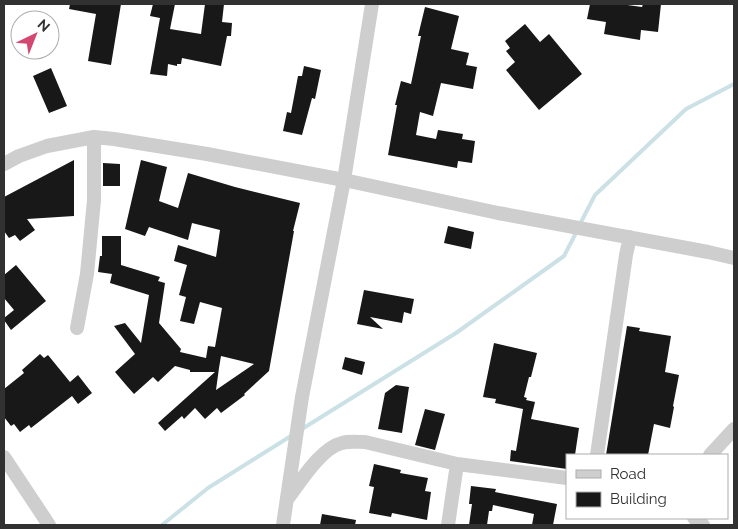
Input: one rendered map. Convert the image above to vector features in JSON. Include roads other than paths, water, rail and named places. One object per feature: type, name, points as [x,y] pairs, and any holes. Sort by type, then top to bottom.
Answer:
[{"type":"street","points":[[283,525],[292,473],[298,419],[344,180],[372,4]]},
{"type":"street","points":[[77,328],[87,274],[94,200],[94,138]]},
{"type":"street","points":[[4,164],[19,156],[47,146],[94,138],[114,139],[198,152],[344,180],[548,223],[734,258]]},
{"type":"street","points":[[597,454],[630,238]]},
{"type":"street","points":[[711,454],[734,429]]},
{"type":"street","points":[[287,499],[324,454],[332,447],[341,443],[365,442],[457,464],[566,478]]},
{"type":"street","points":[[4,457],[49,525]]},
{"type":"street","points":[[448,525],[457,464]]},
{"type":"waterway","points":[[580,224],[595,195],[686,109],[734,84]]},
{"type":"waterway","points":[[302,429],[456,333],[564,256],[577,231]]},
{"type":"waterway","points":[[162,525],[208,488],[291,436]]}]
